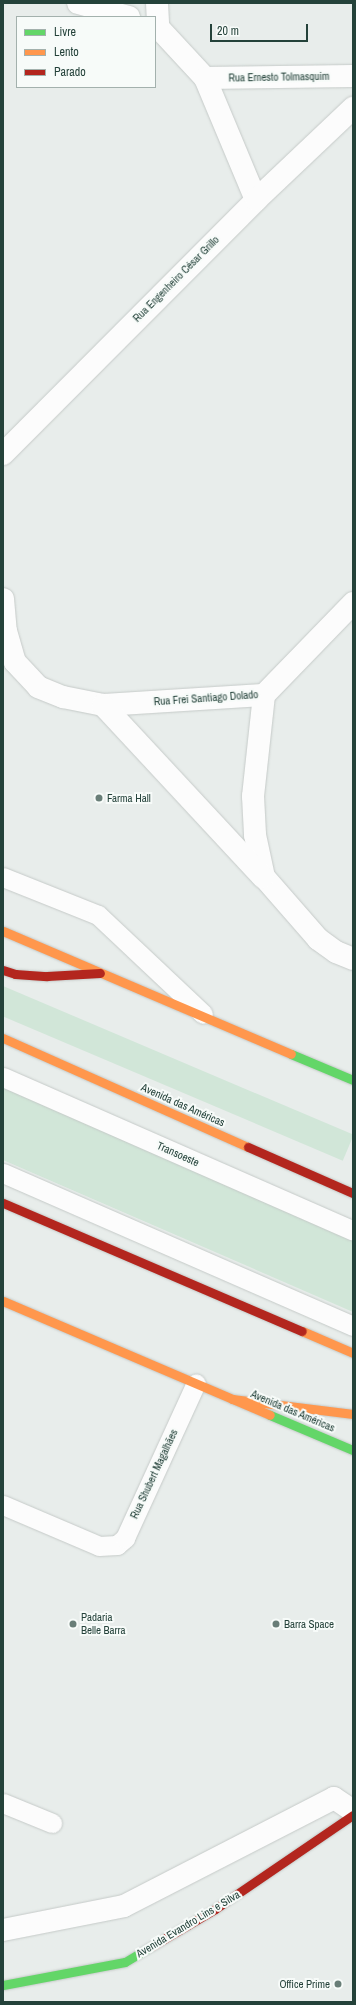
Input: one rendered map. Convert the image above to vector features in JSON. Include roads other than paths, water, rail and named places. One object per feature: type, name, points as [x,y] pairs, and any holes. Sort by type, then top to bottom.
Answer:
[{"type":"main road","points":[[3,930],[100,973],[349,1075]]},
{"type":"main road","points":[[3,970],[15,974],[47,976],[100,973]]},
{"type":"main road","name":"Avenida das Américas","points":[[3,1038],[353,1193]]},
{"type":"main road","points":[[3,1203],[353,1353]]},
{"type":"main road","name":"Avenida das Américas","points":[[3,1301],[353,1450]]},
{"type":"main road","points":[[232,1399],[321,1412],[353,1414]]},
{"type":"main road","name":"Avenida Evandro Lins e Silva","points":[[3,1985],[124,1962],[215,1909],[353,1815]]},
{"type":"street","points":[[78,3],[125,16]]},
{"type":"street","points":[[157,3],[157,25],[205,78],[256,200]]},
{"type":"street","name":"Rua Ernesto Tolmasquim","points":[[205,78],[353,76]]},
{"type":"street","name":"Rua Engenheiro César Grillo","points":[[3,454],[256,200],[353,108]]},
{"type":"street","name":"Rua Frei Santiago Dolado","points":[[3,599],[6,631],[15,662],[38,687],[63,697],[104,705],[264,695],[253,796],[254,835],[264,877],[318,939],[336,952],[353,959]]},
{"type":"street","points":[[264,695],[353,603]]},
{"type":"street","points":[[104,705],[264,877]]},
{"type":"street","points":[[3,1930],[124,1906],[334,1798],[353,1811]]},
{"type":"lane","points":[[3,877],[98,915],[206,1017]]},
{"type":"lane","name":"Transoeste","points":[[3,1077],[353,1231]]},
{"type":"lane","points":[[3,1173],[353,1326]]},
{"type":"lane","name":"Rua Shubert Magalhães","points":[[3,1505],[99,1546],[117,1545],[125,1538],[196,1383]]},
{"type":"lane","points":[[3,1803],[52,1823]]},
{"type":"place","name":"Farma Hall","points":[[99,798]]},
{"type":"place","name":"Padaria Belle Barra","points":[[73,1624]]},
{"type":"place","name":"Barra Space","points":[[276,1624]]},
{"type":"place","name":"Office Prime","points":[[338,1984]]}]
